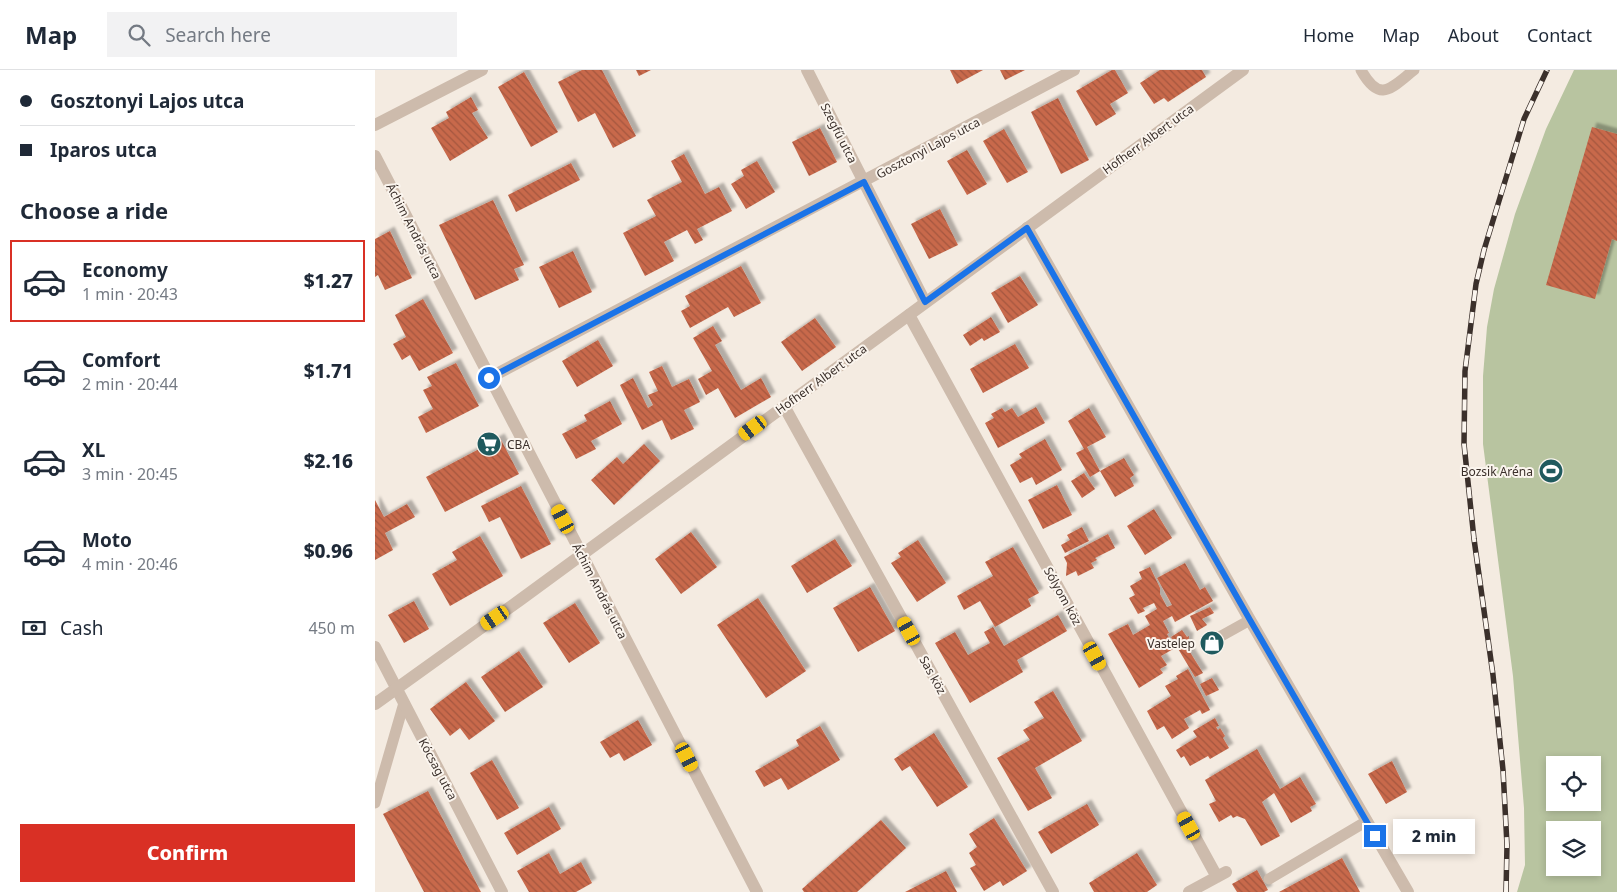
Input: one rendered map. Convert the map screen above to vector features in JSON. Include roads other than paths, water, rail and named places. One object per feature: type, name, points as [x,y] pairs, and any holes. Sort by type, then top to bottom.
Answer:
[{"type":"street","points":[[375,125],[482,70]]},
{"type":"street","name":"Szegfű utca","points":[[807,70],[925,302]]},
{"type":"street","name":"Gosztonyi Lajos utca","points":[[489,378],[1074,70]]},
{"type":"street","name":"Hofherr Albert utca","points":[[375,704],[1243,70]]},
{"type":"street","name":"Áchim András utca","points":[[375,156],[757,892]]},
{"type":"street","points":[[1027,228],[1250,620],[1408,892]]},
{"type":"street","name":"Sólyom köz","points":[[909,315],[1221,875],[1189,892]]},
{"type":"street","name":"Sas köz","points":[[784,406],[1053,892]]},
{"type":"street","name":"Kócsag utca","points":[[375,647],[502,892]]},
{"type":"lane","points":[[1361,70],[1369,84],[1379,90],[1389,89],[1415,70]]},
{"type":"lane","points":[[1205,644],[1250,620]]},
{"type":"lane","points":[[375,802],[404,704]]},
{"type":"lane","points":[[1269,879],[1367,821]]},
{"type":"railway","points":[[1506,892],[1507,845],[1503,770],[1464,444],[1465,371],[1476,284],[1484,250],[1524,119],[1547,70]]},
{"type":"place","name":"CBA","points":[[489,444]]},
{"type":"place","name":"Bozsik Aréna","points":[[1551,471]]},
{"type":"place","name":"Vastelep","points":[[1212,643]]}]
